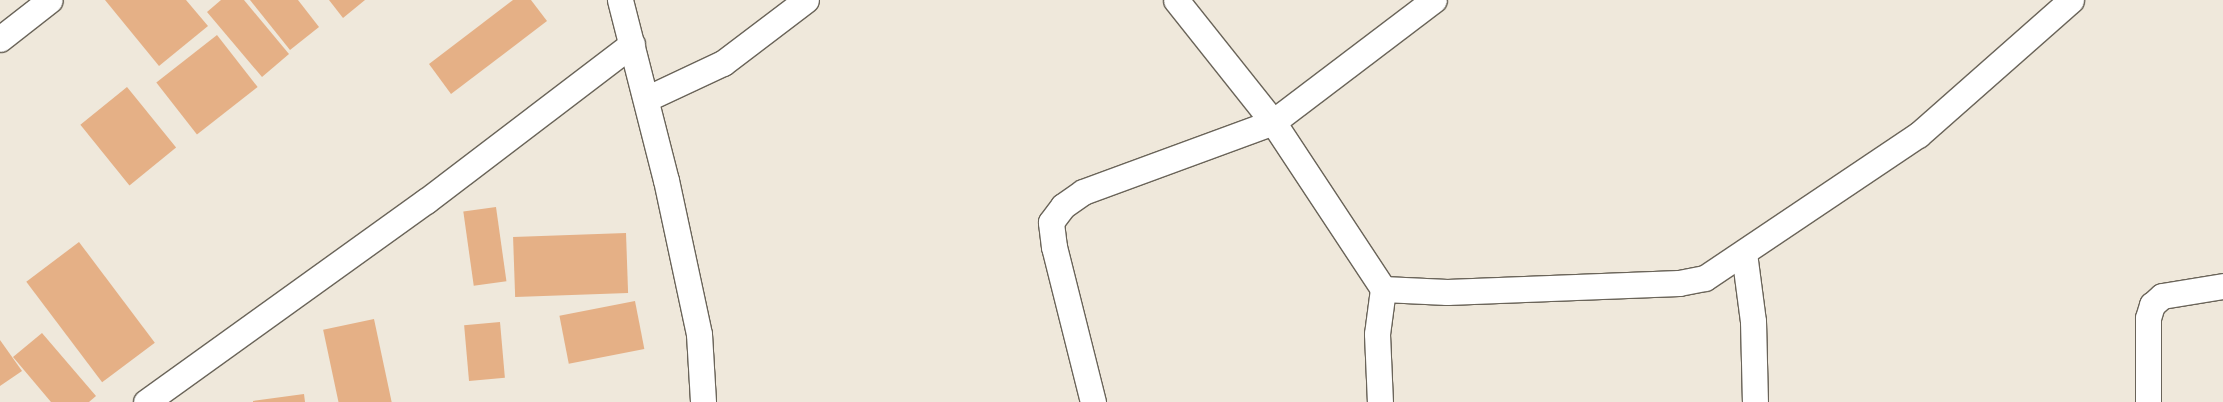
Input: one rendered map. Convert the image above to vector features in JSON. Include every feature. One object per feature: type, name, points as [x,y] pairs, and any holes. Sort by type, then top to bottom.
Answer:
[{"type":"street","points":[[0,40],[50,0]]},
{"type":"street","points":[[620,0],[646,99],[699,334],[703,402]]},
{"type":"street","points":[[646,99],[722,62],[806,0]]},
{"type":"street","points":[[1176,0],[1273,122],[1383,289],[1377,334],[1380,402]]},
{"type":"street","points":[[1093,402],[1054,246],[1052,222],[1063,206],[1083,192],[1273,122],[1434,0]]},
{"type":"street","points":[[1383,289],[1447,292],[1679,283],[1705,278],[1918,135],[2071,0]]},
{"type":"street","points":[[146,402],[426,201],[632,44]]},
{"type":"street","points":[[1744,252],[1753,321],[1755,402]]},
{"type":"street","points":[[2148,402],[2148,318],[2152,305],[2162,296],[2223,286]]},
{"type":"building","points":[[105,0],[186,0],[208,26],[159,66]]},
{"type":"building","points":[[221,0],[244,0],[289,54],[262,77],[207,12]]},
{"type":"building","points":[[250,0],[298,0],[319,27],[290,50]]},
{"type":"building","points":[[329,0],[365,0],[343,18]]},
{"type":"building","points":[[513,0],[531,0],[547,21],[451,94],[429,64]]},
{"type":"building","points":[[217,35],[258,87],[197,134],[156,82]]},
{"type":"building","points":[[127,87],[176,148],[129,185],[80,125]]},
{"type":"building","points":[[496,207],[506,281],[474,286],[463,212]]},
{"type":"building","points":[[626,233],[628,293],[515,297],[513,237]]},
{"type":"building","points":[[79,242],[155,343],[102,382],[26,282]]},
{"type":"building","points":[[635,301],[644,349],[569,364],[559,316]]},
{"type":"building","points":[[374,319],[392,402],[338,402],[323,330]]},
{"type":"building","points":[[500,322],[505,378],[469,381],[464,325]]},
{"type":"building","points":[[42,333],[96,396],[89,402],[51,402],[13,357]]},
{"type":"building","points":[[0,340],[22,371],[0,386]]},
{"type":"building","points":[[304,394],[305,402],[253,402],[253,401]]}]
